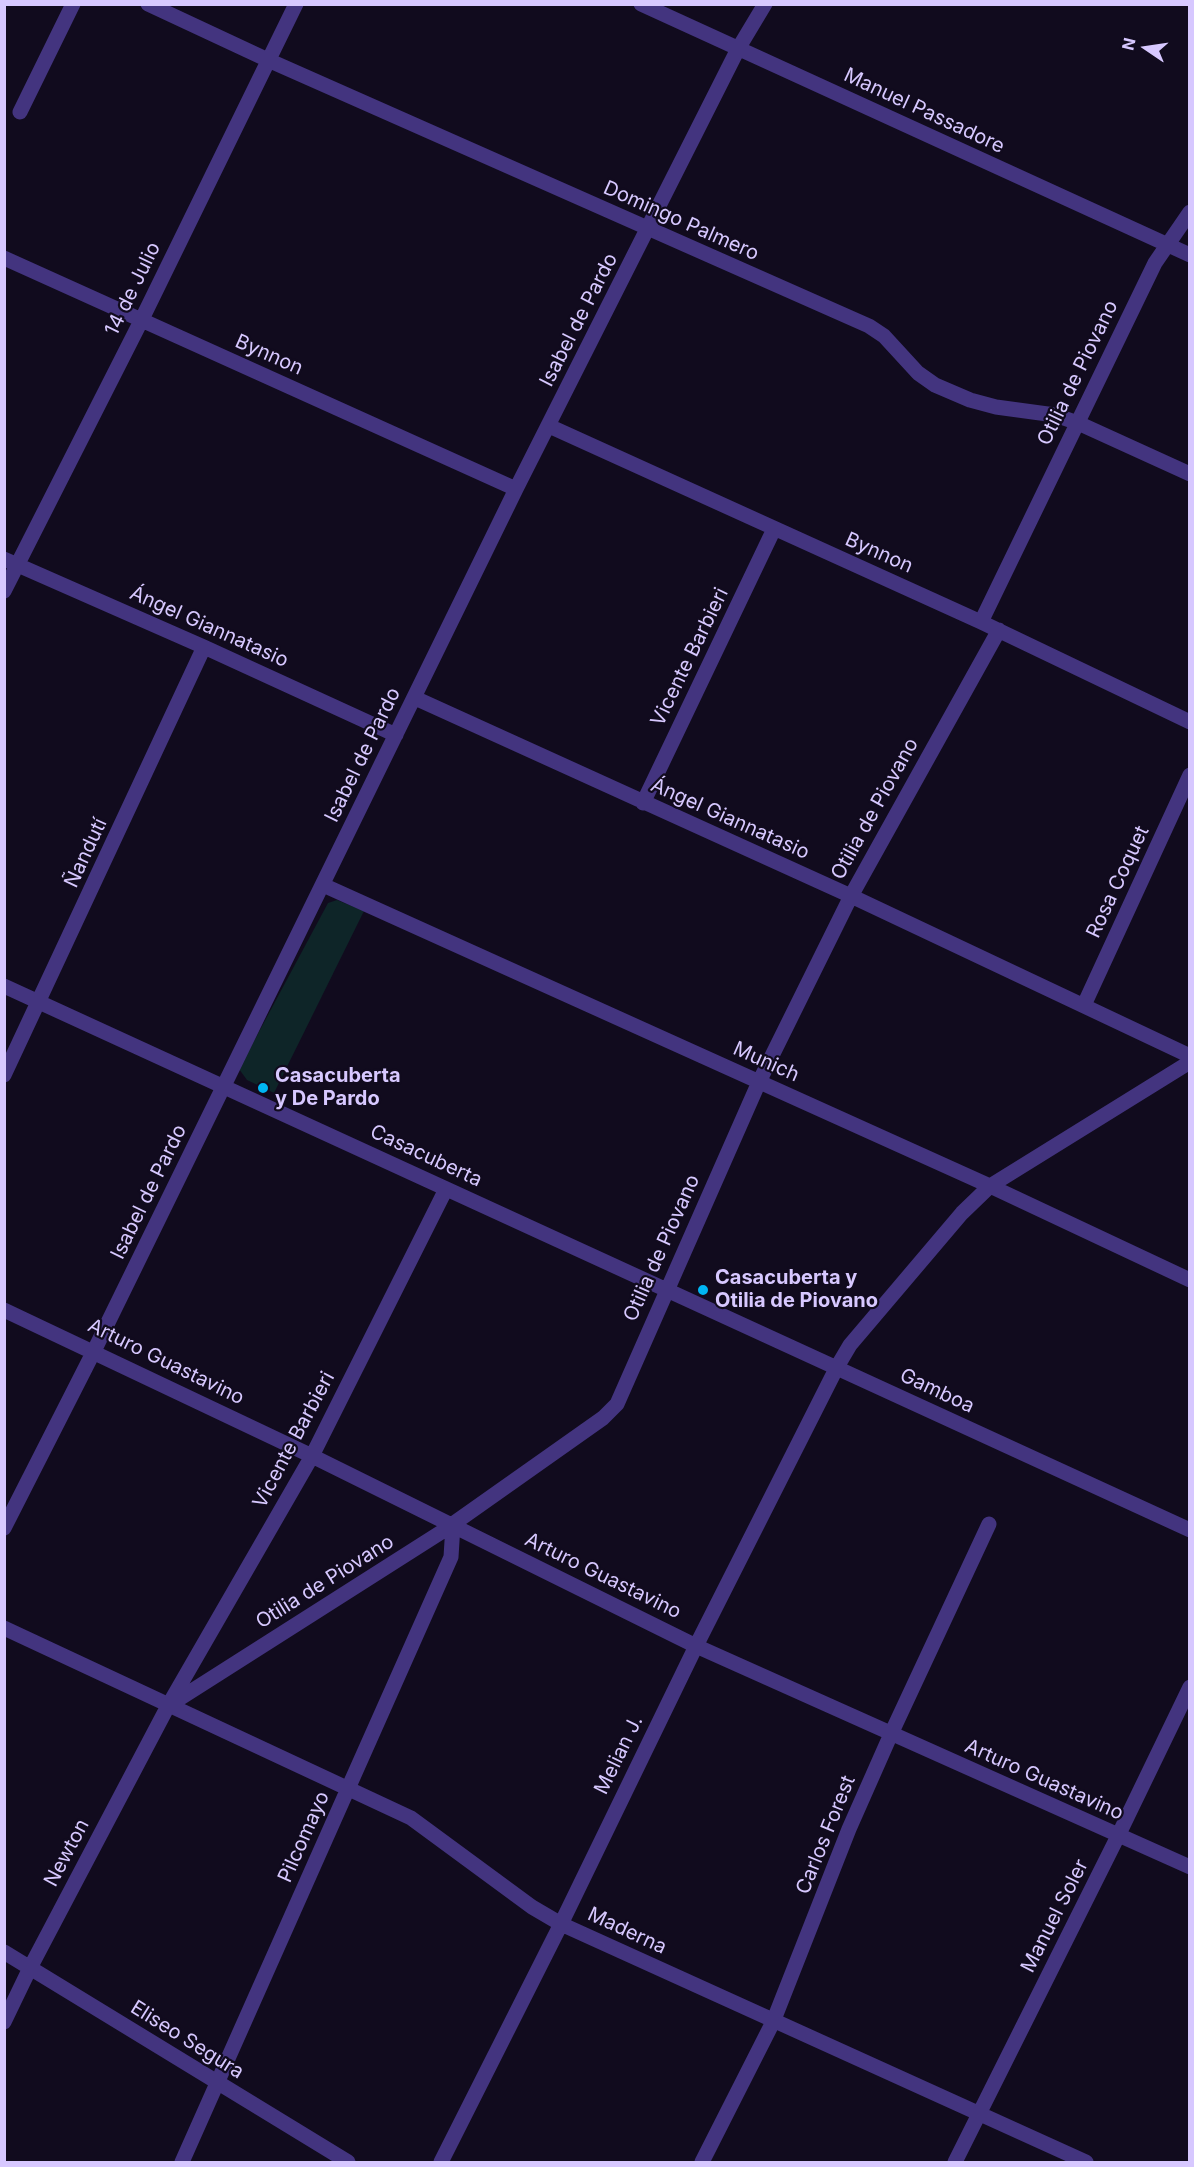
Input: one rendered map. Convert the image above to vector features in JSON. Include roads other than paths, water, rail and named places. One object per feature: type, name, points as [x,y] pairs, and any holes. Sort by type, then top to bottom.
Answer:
[{"type":"street","points":[[20,112],[73,4]]},
{"type":"street","name":"Domingo Palmero","points":[[148,4],[268,60],[869,326],[884,336],[918,373],[935,385],[970,400],[996,407],[1055,415],[1078,423],[1190,474]]},
{"type":"street","name":"14 de Julio","points":[[4,591],[11,562],[141,321],[296,4]]},
{"type":"street","name":"Manuel Passadore","points":[[641,4],[1190,255]]},
{"type":"street","name":"Isabel de Pardo","points":[[4,1528],[94,1351],[516,489],[738,49],[765,4]]},
{"type":"street","name":"Otilia de Piovano","points":[[981,622],[1155,263],[1190,212]]},
{"type":"street","name":"Bynnon","points":[[4,258],[516,489]]},
{"type":"street","name":"Bynnon","points":[[549,426],[774,530],[999,630],[1190,722]]},
{"type":"street","name":"Vicente Barbieri","points":[[642,803],[774,530]]},
{"type":"street","name":"Ángel Giannatasio","points":[[11,562],[396,735]]},
{"type":"street","name":"Otilia de Piovano","points":[[168,1706],[453,1525],[603,1419],[617,1404],[759,1082],[851,896],[999,630]]},
{"type":"street","name":"Ñandutí","points":[[4,1075],[204,647]]},
{"type":"street","name":"Ángel Giannatasio","points":[[415,698],[851,896],[1190,1056]]},
{"type":"street","name":"Rosa Coquet","points":[[1084,1005],[1190,775]]},
{"type":"street","name":"Munich","points":[[323,885],[990,1186],[1190,1280]]},
{"type":"street","name":"Casacuberta","points":[[4,986],[666,1289]]},
{"type":"street","name":"Melian J.","points":[[441,2163],[561,1924],[696,1646],[850,1345],[962,1213],[990,1186],[1190,1062]]},
{"type":"street","name":"Vicente Barbieri","points":[[168,1706],[312,1456],[446,1189]]},
{"type":"street","name":"Gamboa","points":[[666,1289],[1190,1530]]},
{"type":"street","name":"Arturo Guastavino","points":[[4,1310],[312,1456],[696,1646],[1190,1867]]},
{"type":"street","name":"Carlos Forest","points":[[702,2163],[773,2022],[849,1829],[989,1524]]},
{"type":"street","name":"Pilcomayo","points":[[182,2163],[451,1557],[453,1525]]},
{"type":"street","name":"Maderna","points":[[4,1628],[411,1818],[532,1907],[561,1924],[1086,2163]]},
{"type":"street","name":"Manuel Soler","points":[[956,2163],[1190,1687]]},
{"type":"street","name":"Newton","points":[[4,2022],[168,1706]]},
{"type":"street","name":"Eliseo Segura","points":[[4,1952],[348,2163]]},
{"type":"place","name":"Casacuberta y De Pardo","points":[[263,1088]]},
{"type":"place","name":"Casacuberta y Otilia de Piovano","points":[[703,1290]]}]
